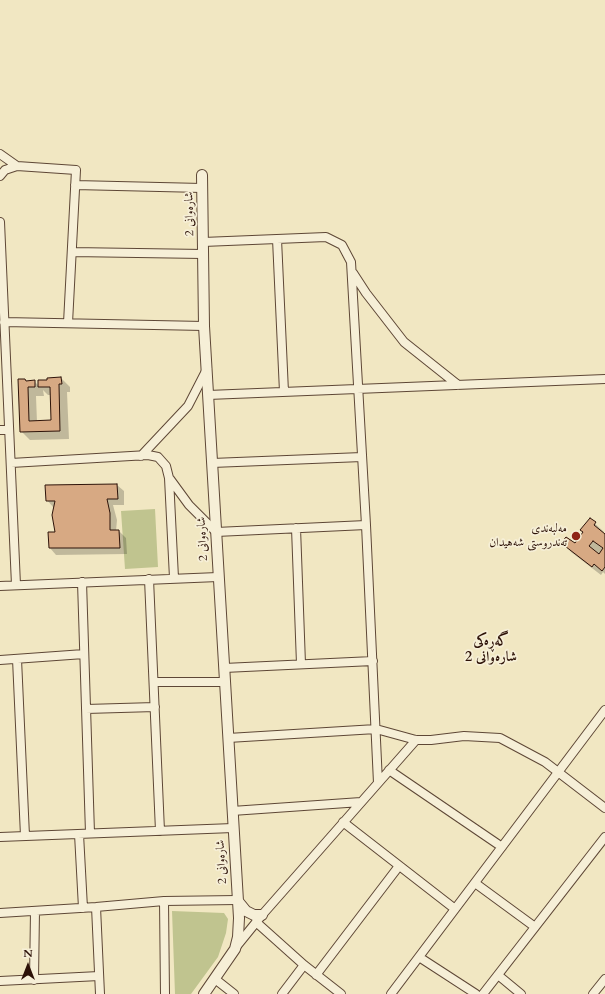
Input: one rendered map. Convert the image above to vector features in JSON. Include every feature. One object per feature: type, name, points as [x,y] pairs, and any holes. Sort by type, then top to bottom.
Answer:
[{"type":"street","points":[[0,154],[18,166]]},
{"type":"street","points":[[0,176],[4,170],[18,166],[76,170],[68,323]]},
{"type":"street","name":"شارەوانی 2","points":[[202,175],[204,326],[238,918],[238,937],[235,949]]},
{"type":"street","points":[[75,185],[202,188]]},
{"type":"street","points":[[0,222],[4,322],[3,361],[11,463],[16,585]]},
{"type":"street","points":[[203,242],[326,237],[342,245],[351,262],[359,389],[378,783]]},
{"type":"street","points":[[277,239],[284,392]]},
{"type":"street","points":[[72,252],[203,254]]},
{"type":"street","points":[[352,272],[366,293],[404,342],[458,385]]},
{"type":"street","points":[[4,322],[204,326]]},
{"type":"street","points":[[142,456],[188,406],[207,369]]},
{"type":"street","points":[[208,395],[605,379]]},
{"type":"street","points":[[0,430],[9,430]]},
{"type":"street","points":[[11,463],[142,456],[158,457],[166,466],[169,478],[174,578]]},
{"type":"street","points":[[212,463],[362,457]]},
{"type":"street","points":[[169,478],[189,505],[216,532],[366,525]]},
{"type":"street","points":[[296,528],[301,664]]},
{"type":"street","points":[[0,586],[218,577]]},
{"type":"street","points":[[149,579],[160,831]]},
{"type":"street","points":[[82,582],[90,834]]},
{"type":"street","points":[[0,660],[84,654]]},
{"type":"street","points":[[17,659],[24,836]]},
{"type":"street","points":[[224,668],[373,661]]},
{"type":"street","points":[[154,682],[224,682]]},
{"type":"street","points":[[86,708],[155,707]]},
{"type":"street","points":[[392,994],[502,847],[603,716]]},
{"type":"street","points":[[228,738],[376,729],[416,740],[431,740],[464,736],[500,738],[545,762],[605,808]]},
{"type":"street","points":[[204,994],[235,949],[259,918],[416,740]]},
{"type":"street","points":[[390,770],[502,847]]},
{"type":"street","points":[[232,811],[361,802]]},
{"type":"street","points":[[344,822],[455,909]]},
{"type":"street","points":[[0,837],[233,828]]},
{"type":"street","points":[[79,834],[83,908]]},
{"type":"street","points":[[483,994],[605,837]]},
{"type":"street","points":[[316,975],[399,866]]},
{"type":"street","points":[[475,883],[535,927]]},
{"type":"street","points":[[0,913],[164,901],[237,900],[246,911],[259,918],[304,965],[341,994]]},
{"type":"street","points":[[164,901],[165,994]]},
{"type":"street","points":[[96,907],[100,994]]},
{"type":"street","points":[[34,980],[35,911]]},
{"type":"street","points":[[419,957],[476,994]]},
{"type":"street","points":[[282,994],[304,965]]},
{"type":"street","points":[[498,975],[521,994]]},
{"type":"street","points":[[0,981],[99,976]]},
{"type":"street","points":[[215,979],[234,994]]},
{"type":"street","points":[[593,994],[605,979]]},
{"type":"green space","points":[[155,509],[158,567],[125,569],[121,511]]},
{"type":"green space","points":[[172,911],[224,913],[228,919],[226,933],[218,957],[191,994],[175,994]]},
{"type":"building","points":[[61,377],[62,384],[59,384],[60,431],[20,432],[18,379],[25,379],[26,381],[35,380],[35,387],[28,387],[29,421],[51,420],[50,387],[38,387],[38,380]]},
{"type":"building","points":[[117,484],[118,499],[107,499],[110,513],[110,530],[119,530],[120,548],[49,548],[48,532],[55,532],[52,515],[55,501],[46,501],[45,485]]},
{"type":"building","points":[[590,518],[596,522],[594,525],[605,534],[605,567],[602,571],[594,564],[592,567],[561,543],[566,537],[575,543],[583,532],[580,530]],"holes":[[[593,541],[603,548],[599,554],[589,546]]]},
{"type":"place","name":"مەلبەندی تەندروستی شەهیدان","points":[[576,536]]},
{"type":"district","name":"گەڕەکی شارەوانی 2","points":[[491,650]]}]
